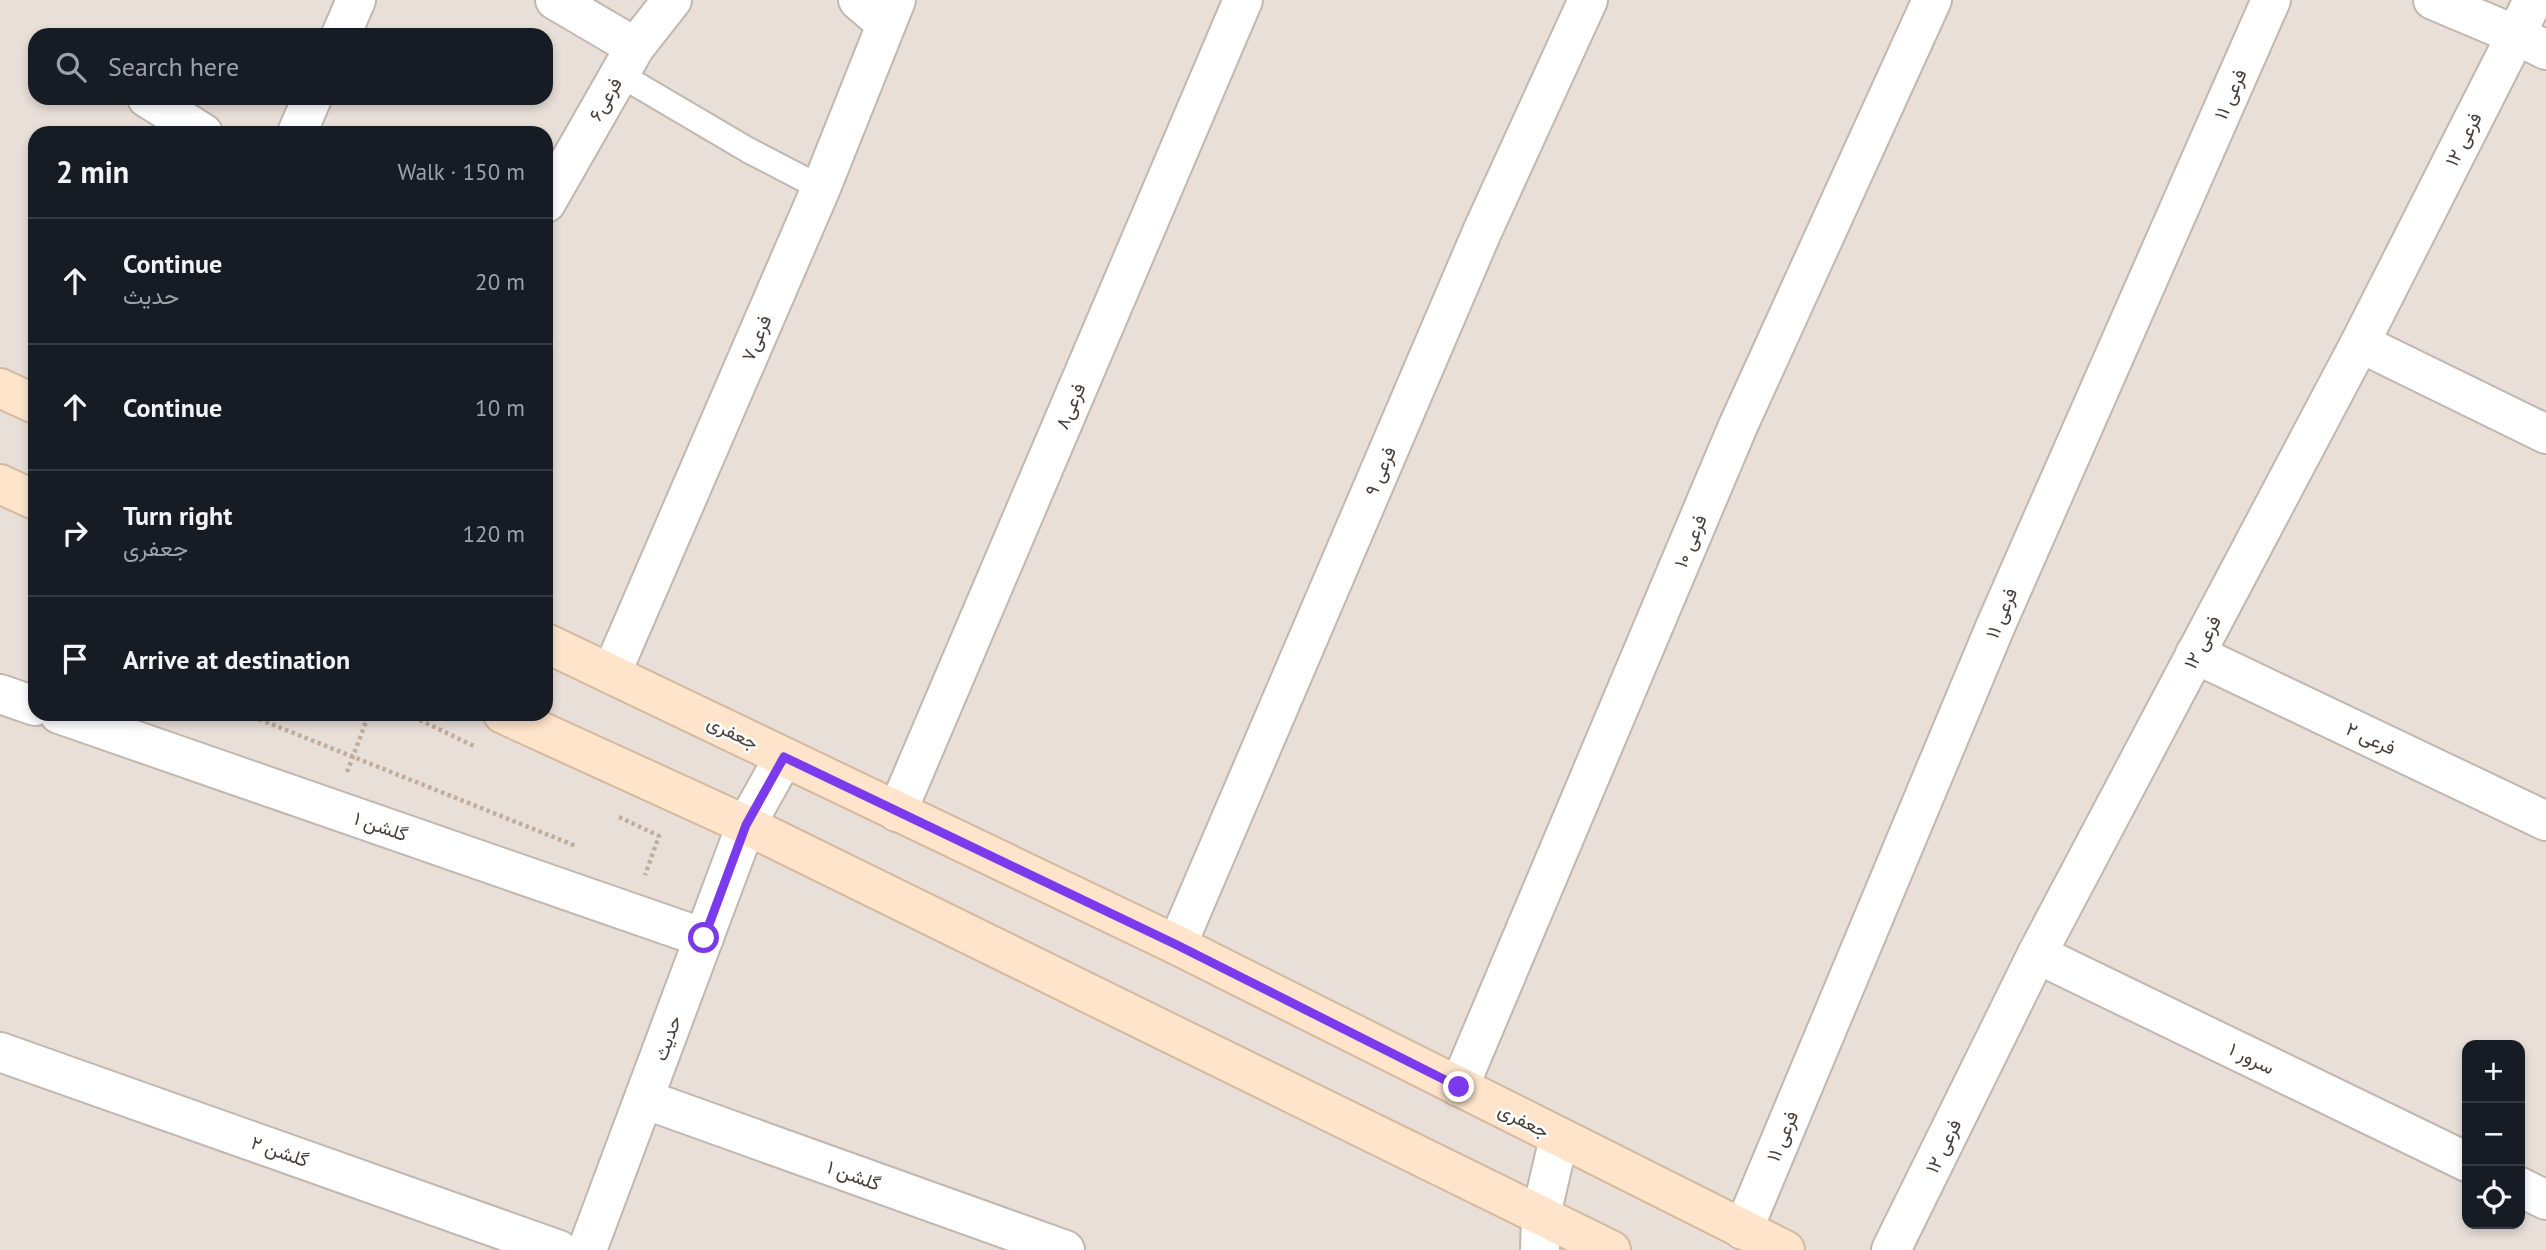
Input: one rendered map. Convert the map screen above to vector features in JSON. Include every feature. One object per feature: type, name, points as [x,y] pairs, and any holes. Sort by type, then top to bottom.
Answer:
[{"type":"main road","points":[[0,388],[28,401]]},
{"type":"main road","points":[[0,484],[28,497]]},
{"type":"main road","name":"جعفری","points":[[553,646],[1177,945],[1785,1250]]},
{"type":"main road","points":[[518,721],[746,825],[1541,1233],[1611,1250]]},
{"type":"street","points":[[344,28],[356,0]]},
{"type":"street","points":[[555,0],[627,61]]},
{"type":"street","name":"فرعی۶","points":[[553,191],[627,61],[672,0]]},
{"type":"street","name":"فرعی۸","points":[[897,811],[1242,0]]},
{"type":"street","name":"فرعی ۹","points":[[1177,945],[1482,232],[1588,0]]},
{"type":"street","name":"فرعی ۱۰","points":[[1459,1087],[1738,426],[1932,0]]},
{"type":"street","name":"فرعی ۱۱","points":[[1743,1230],[1996,625],[2271,0]]},
{"type":"street","points":[[2433,0],[2531,43]]},
{"type":"street","name":"فرعی ۱۲","points":[[1892,1250],[2037,954],[2195,654],[2360,343],[2531,43],[2533,0]]},
{"type":"street","name":"فرعی۷","points":[[611,674],[821,188],[880,8]]},
{"type":"street","points":[[158,105],[192,126]]},
{"type":"street","points":[[300,126],[309,105]]},
{"type":"street","points":[[2360,343],[2546,434]]},
{"type":"street","name":"فرعی ۲","points":[[2195,654],[2546,821]]},
{"type":"street","points":[[0,694],[28,704]]},
{"type":"street","name":"گلشن ۱","points":[[79,721],[704,938]]},
{"type":"street","name":"حدیث","points":[[587,1250],[746,825],[784,757]]},
{"type":"street","name":"سرور ۱","points":[[2037,954],[2462,1160]]},
{"type":"street","name":"گلشن ۲","points":[[0,1052],[559,1250]]},
{"type":"street","name":"گلشن ۱","points":[[644,1099],[1065,1250]]},
{"type":"street","points":[[1541,1233],[1559,1138]]},
{"type":"street","points":[[2525,1189],[2546,1199]]},
{"type":"lane","points":[[627,61],[748,150],[821,188]]},
{"type":"path","points":[[263,721],[582,848]]},
{"type":"path","points":[[334,809],[366,721]]},
{"type":"path","points":[[421,721],[483,751]]},
{"type":"path","points":[[609,812],[659,836],[632,912]]},
{"type":"path","points":[[633,869],[645,874]]},
{"type":"shaded area","points":[[0,0],[2546,0],[2546,1250],[0,1250]]},
{"type":"route","points":[[704,938],[746,825],[784,757],[1177,945],[1459,1087]]}]
